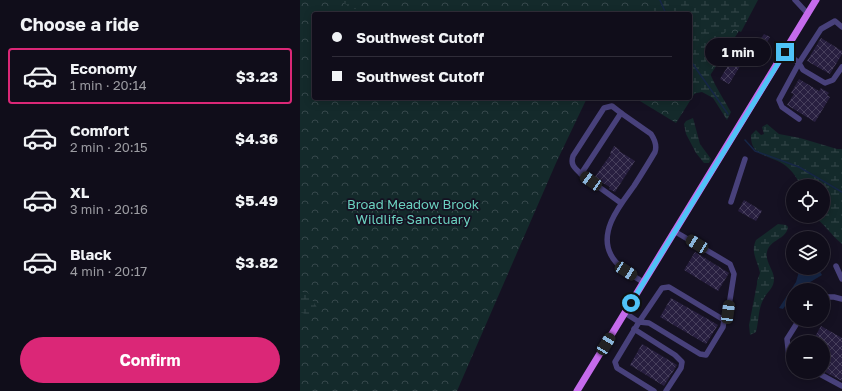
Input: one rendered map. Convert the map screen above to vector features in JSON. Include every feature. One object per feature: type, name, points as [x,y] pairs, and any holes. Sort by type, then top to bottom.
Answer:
[{"type":"main road","points":[[577,391],[816,0]]},
{"type":"lane","points":[[795,0],[808,14]]},
{"type":"lane","points":[[799,118],[782,107],[779,100],[799,63],[821,29],[835,21],[842,27]]},
{"type":"lane","points":[[785,52],[799,63],[803,70],[825,83],[833,80],[842,67]]},
{"type":"lane","points":[[621,203],[580,174],[572,166],[571,161],[604,108],[612,106],[652,134],[656,144],[656,149],[652,158],[621,203],[609,230],[608,245],[610,254],[615,262],[643,282]]},
{"type":"lane","points":[[580,174],[621,113]]},
{"type":"lane","points":[[731,202],[745,159]]},
{"type":"lane","points":[[625,313],[639,322],[649,323],[700,354],[706,355],[723,327],[724,320],[728,312],[734,274],[730,264],[674,231]]},
{"type":"lane","points":[[836,266],[842,279]]},
{"type":"lane","points":[[654,391],[617,368],[615,362],[634,329],[662,288],[669,288],[724,320]]},
{"type":"lane","points":[[830,297],[842,299]]},
{"type":"lane","points":[[634,329],[675,354],[682,362],[681,368],[666,391]]},
{"type":"lane","points":[[829,379],[842,386]]},
{"type":"green space","name":"Broad Meadow Brook Wildlife Sanctuary","points":[[300,0],[758,0],[741,32],[739,31],[709,77],[707,74],[692,98],[692,12],[312,12],[312,100],[586,100],[556,163],[457,391],[300,391]]},
{"type":"green space","points":[[331,0],[359,0],[362,2],[358,9],[354,9],[340,1]]},
{"type":"green space","points":[[648,0],[751,0],[749,2],[747,16],[741,27],[732,28],[720,36],[710,48],[706,57],[706,62],[711,77],[731,112],[727,120],[713,98],[702,92],[692,94],[692,12],[651,12],[652,7]]},
{"type":"green space","name":"Broad Meadow Brook Wildlife Sanctuary","points":[[638,100],[691,100],[676,123]]},
{"type":"green space","points":[[693,118],[700,144],[711,159],[709,163],[704,163],[696,153],[686,134],[684,124],[686,121]]},
{"type":"green space","points":[[767,124],[779,134],[842,149],[842,244],[822,223],[830,223],[830,179],[797,179],[786,166],[758,152],[754,148],[751,135],[756,130],[761,135],[764,134],[762,127]]},
{"type":"green space","points":[[778,224],[786,225],[788,227],[784,235],[771,244],[767,252],[767,259],[774,276],[774,282],[762,302],[756,332],[750,335],[749,325],[757,281],[760,273],[754,253],[754,245],[756,240]]},
{"type":"green space","points":[[300,292],[307,292],[318,309],[318,314],[307,315],[300,312]]},
{"type":"water","points":[[798,275],[822,275],[809,283],[796,282]]},
{"type":"water","points":[[786,297],[786,305],[783,309],[779,308]]},
{"type":"building","points":[[764,34],[770,37],[766,44],[760,40]]},
{"type":"building","points":[[821,38],[842,51],[842,54],[830,74],[807,61]]},
{"type":"building","points":[[743,41],[752,47],[729,84],[720,79]]},
{"type":"building","points":[[799,79],[819,91],[821,88],[829,93],[827,95],[830,97],[815,122],[787,105],[794,94],[791,93]]},
{"type":"building","points":[[614,146],[635,161],[615,192],[609,189],[610,187],[594,178],[611,154],[610,153]]},
{"type":"building","points":[[744,200],[762,211],[756,221],[738,211]]},
{"type":"building","points":[[695,252],[729,273],[718,291],[684,270]]},
{"type":"building","points":[[671,298],[718,325],[706,344],[660,317]]},
{"type":"building","points":[[820,327],[823,327],[842,338],[842,381],[830,375],[830,335],[816,335]]},
{"type":"building","points":[[642,344],[677,365],[664,386],[630,365]]},
{"type":"waterway","points":[[660,0],[665,12]]},
{"type":"waterway","points":[[692,63],[728,114]]},
{"type":"waterway","points":[[745,140],[755,151],[799,167],[842,192]]},
{"type":"route","points":[[631,303],[785,52]]}]
